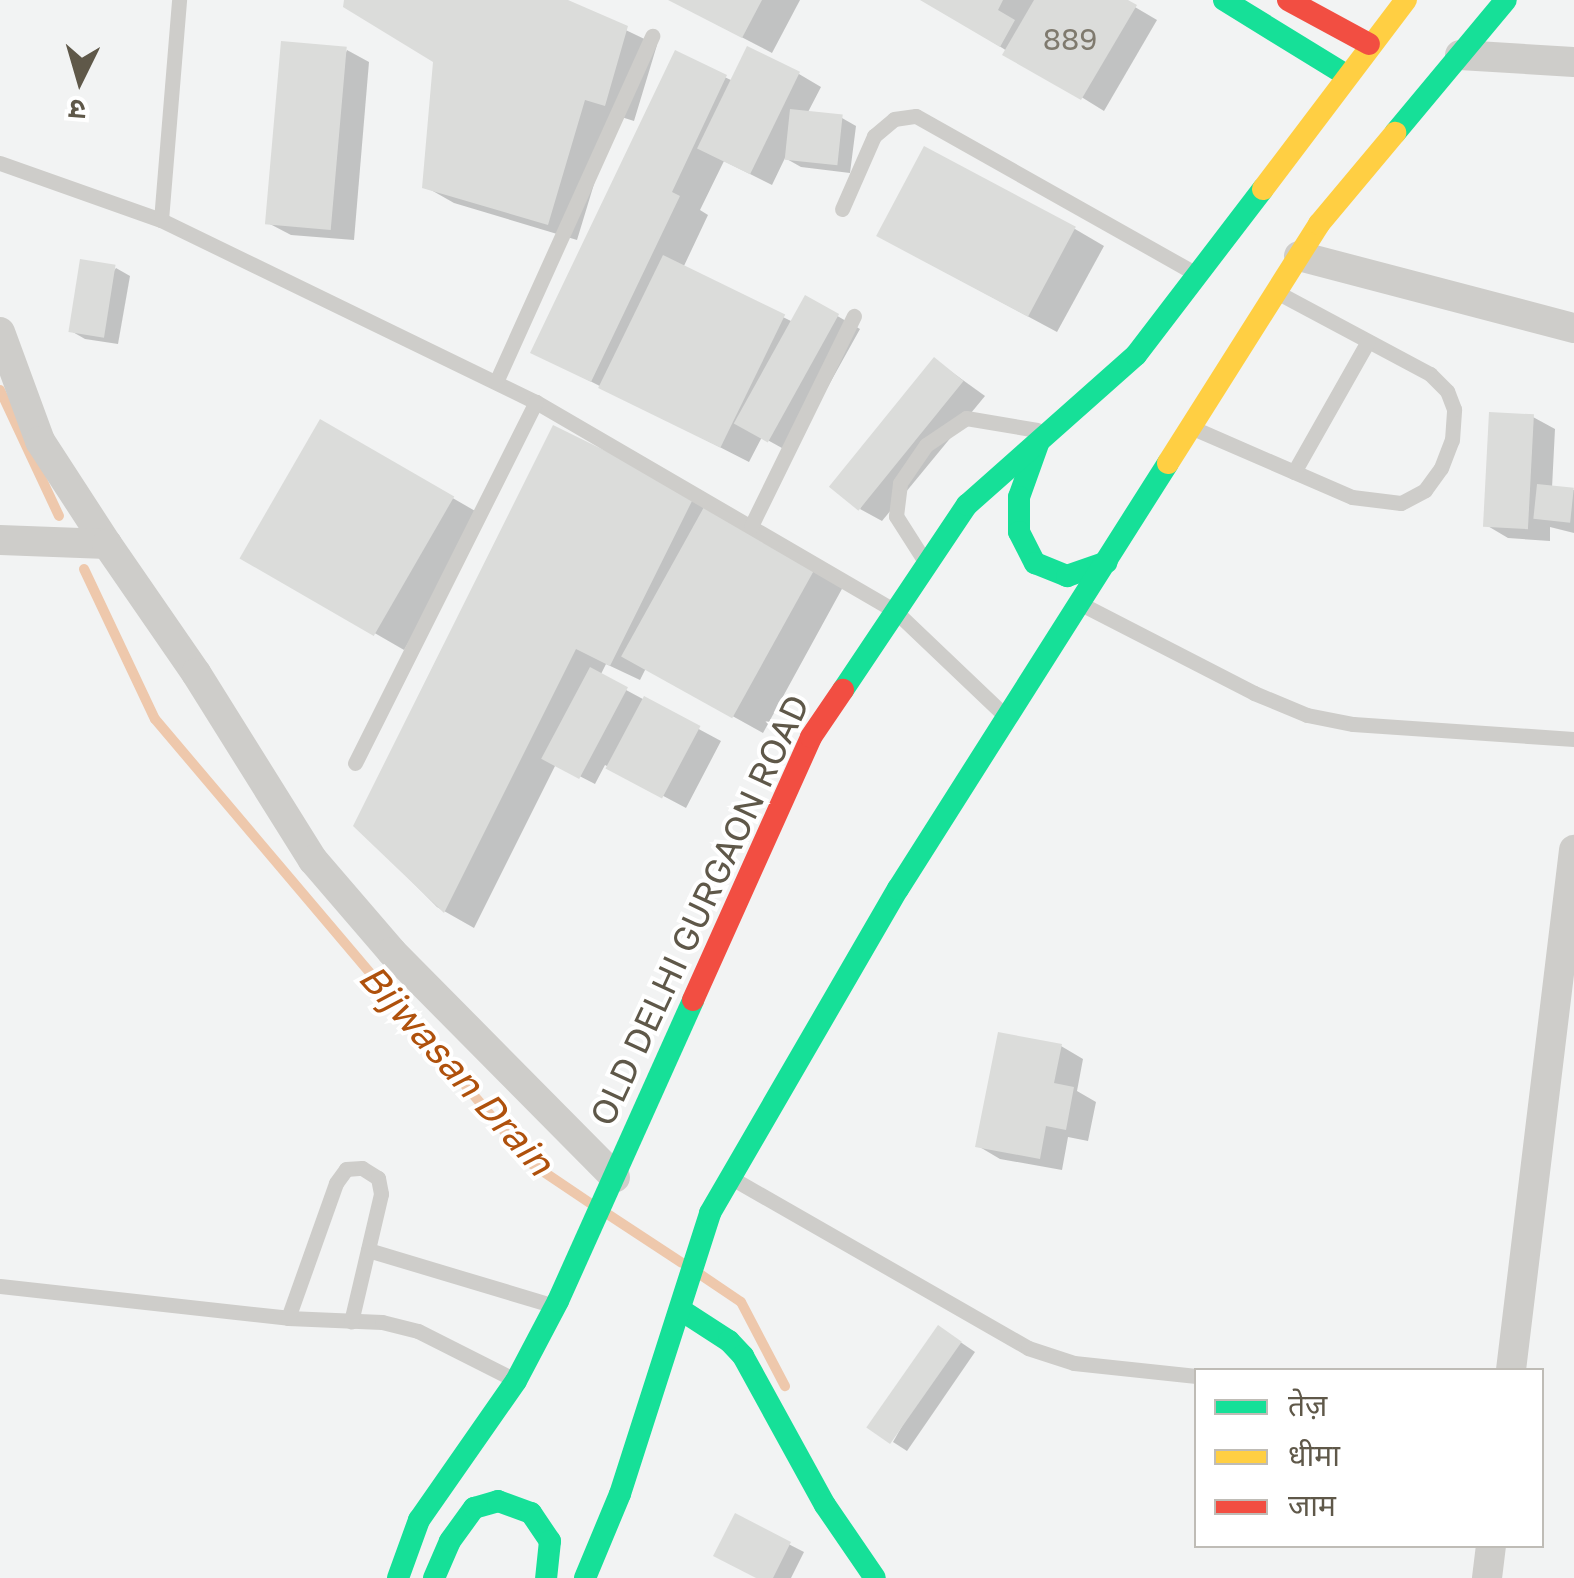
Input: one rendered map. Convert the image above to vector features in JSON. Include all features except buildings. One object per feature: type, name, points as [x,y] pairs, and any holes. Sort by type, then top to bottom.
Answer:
[{"type":"main road","points":[[1224,0],[1346,74]]},
{"type":"main road","points":[[1288,0],[1369,44]]},
{"type":"main road","name":"OLD DELHI GURGAON ROAD","points":[[398,1578],[419,1520],[516,1381],[555,1306],[811,736],[967,505],[1136,356],[1346,74],[1406,0]]},
{"type":"main road","points":[[585,1578],[620,1494],[710,1213],[898,889],[1319,224],[1506,0]]},
{"type":"main road","points":[[1044,437],[1019,496],[1019,532],[1035,563],[1067,576],[1108,562]]},
{"type":"main road","points":[[682,1302],[743,1356],[825,1505],[875,1578]]},
{"type":"main road","points":[[434,1578],[450,1541],[474,1508],[498,1501],[531,1513],[550,1541],[546,1578]]},
{"type":"street","points":[[1460,55],[1574,62]]},
{"type":"street","points":[[1299,256],[1574,328]]},
{"type":"street","points":[[0,332],[40,441],[196,673],[312,860],[392,952],[611,1186]]},
{"type":"street","points":[[0,540],[107,544]]},
{"type":"street","points":[[1511,1368],[1574,850]]},
{"type":"street","points":[[1487,1578],[1490,1548]]},
{"type":"lane","points":[[160,220],[179,0]]},
{"type":"lane","points":[[496,382],[652,36]]},
{"type":"lane","points":[[842,209],[874,136],[894,119],[916,116],[1197,274]]},
{"type":"lane","points":[[0,163],[160,220],[536,402],[894,610],[1008,718]]},
{"type":"lane","points":[[1192,428],[1352,498],[1402,504],[1425,490],[1441,468],[1452,440],[1454,409],[1447,391],[1430,374],[1276,292]]},
{"type":"lane","points":[[751,526],[854,316]]},
{"type":"lane","points":[[1294,472],[1368,342]]},
{"type":"lane","points":[[355,763],[536,402]]},
{"type":"lane","points":[[926,563],[896,516],[900,483],[926,444],[966,418],[1044,437]]},
{"type":"lane","points":[[1081,604],[1254,693],[1306,714],[1353,724],[1574,739]]},
{"type":"lane","points":[[288,1318],[336,1183],[346,1169],[362,1168],[378,1178],[381,1194],[351,1322]]},
{"type":"lane","points":[[731,1178],[1028,1348],[1092,1366],[1177,1370],[1194,1375]]},
{"type":"lane","points":[[368,1250],[555,1306]]},
{"type":"lane","points":[[0,1286],[288,1318],[382,1322],[418,1331],[516,1381]]},
{"type":"waterway","name":"Bijwasan Drain","points":[[0,390],[59,516]]},
{"type":"waterway","name":"Bijwasan Drain","points":[[84,569],[155,719],[532,1164],[590,1203]]},
{"type":"waterway","name":"Bijwasan Drain","points":[[609,1215],[682,1263]]},
{"type":"waterway","name":"Bijwasan Drain","points":[[701,1275],[741,1302],[785,1386]]},
{"type":"traffic: fast","points":[[1224,0],[1346,75]]},
{"type":"traffic: fast","points":[[1395,133],[1506,0]]},
{"type":"traffic: fast","points":[[843,690],[967,505],[1136,355],[1263,189]]},
{"type":"traffic: fast","points":[[1038,444],[1019,497],[1019,532],[1035,563],[1067,576],[1107,562]]},
{"type":"traffic: fast","points":[[585,1578],[620,1494],[710,1213],[898,889],[1168,463]]},
{"type":"traffic: fast","points":[[398,1578],[419,1520],[516,1381],[558,1301],[693,1000]]},
{"type":"traffic: fast","points":[[681,1310],[729,1341],[743,1356],[825,1505],[875,1578]]},
{"type":"traffic: fast","points":[[434,1578],[450,1541],[474,1508],[498,1501],[531,1513],[550,1541],[546,1578]]},
{"type":"traffic: slow","points":[[1263,189],[1406,0]]},
{"type":"traffic: slow","points":[[1168,463],[1319,224],[1395,133]]},
{"type":"traffic: jam","points":[[1288,0],[1369,44]]},
{"type":"traffic: jam","points":[[693,1000],[811,737],[843,690]]}]
